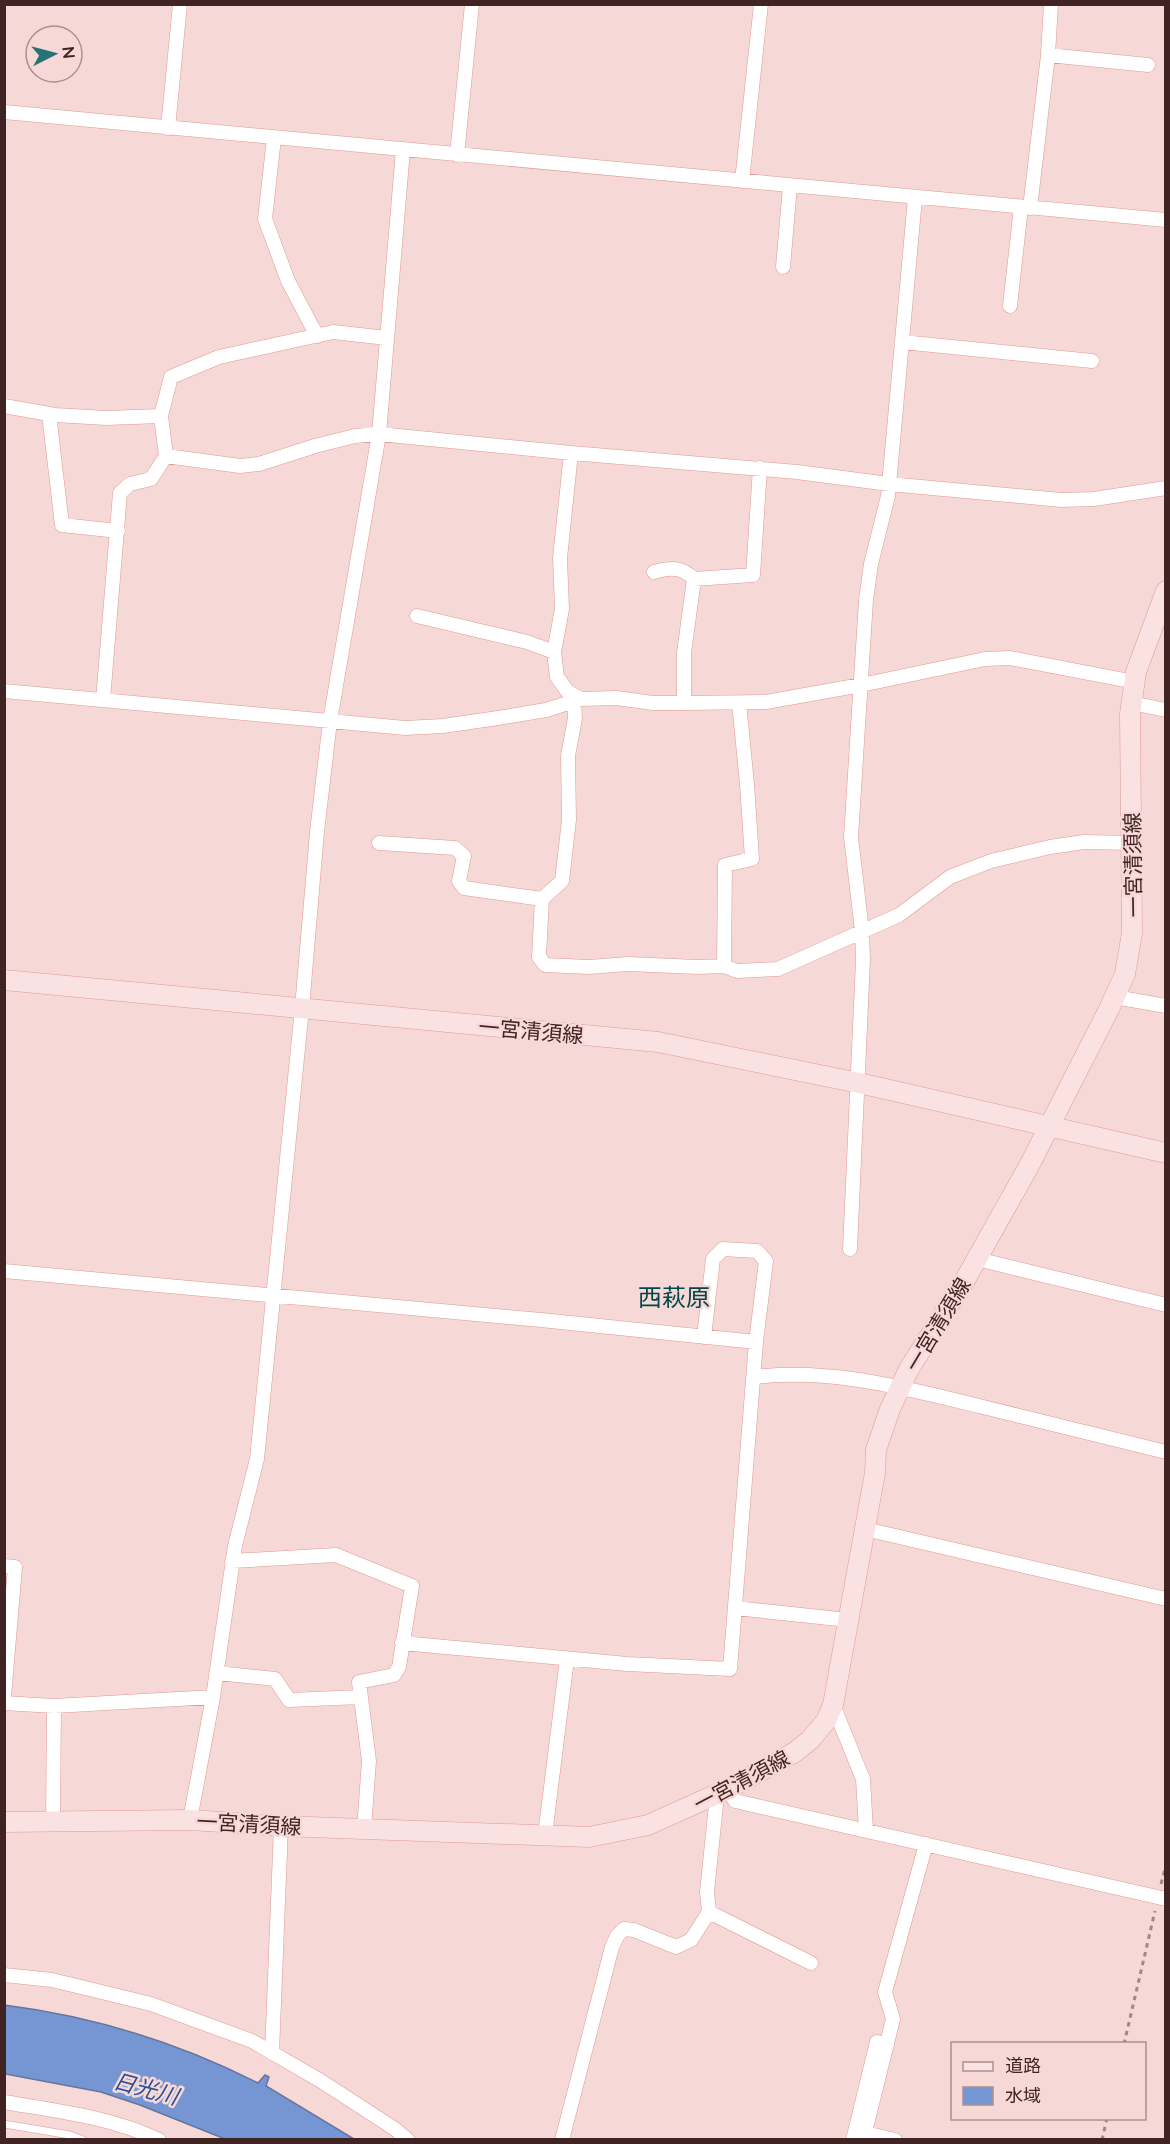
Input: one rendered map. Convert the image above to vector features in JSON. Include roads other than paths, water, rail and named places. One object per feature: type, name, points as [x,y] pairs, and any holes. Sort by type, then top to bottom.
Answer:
[{"type":"main road","name":"一宮清須線","points":[[4,1822],[190,1820],[281,1826],[589,1837],[648,1826],[670,1817],[723,1792],[787,1757],[810,1740],[826,1721],[833,1705],[875,1473],[876,1450],[890,1409],[909,1369],[977,1259],[1049,1127],[1125,974],[1132,933],[1131,703],[1136,672],[1166,591]]},
{"type":"main road","name":"一宮清須線","points":[[4,980],[658,1042],[859,1083],[1049,1127]]},
{"type":"main road","points":[[1049,1127],[1166,1153]]},
{"type":"street","points":[[168,128],[180,4]]},
{"type":"street","points":[[457,155],[472,4]]},
{"type":"street","points":[[742,181],[761,4]]},
{"type":"street","points":[[1010,306],[1048,55],[1051,4]]},
{"type":"street","points":[[1048,55],[1148,65]]},
{"type":"street","points":[[4,112],[1166,220]]},
{"type":"street","points":[[274,138],[265,219],[288,281],[317,336]]},
{"type":"street","points":[[190,1820],[217,1673],[232,1561],[256,1459],[302,1008],[317,832],[330,721],[379,434],[403,150]]},
{"type":"street","points":[[783,267],[790,186]]},
{"type":"street","points":[[850,1249],[863,960],[862,931],[851,837],[869,576],[888,496],[915,198]]},
{"type":"street","points":[[103,700],[120,493],[130,484],[151,479],[166,456],[162,416],[171,377],[219,357],[333,332],[387,338]]},
{"type":"street","points":[[902,342],[1092,361]]},
{"type":"street","points":[[4,406],[49,414],[106,418],[162,416]]},
{"type":"street","points":[[49,414],[62,525],[118,531]]},
{"type":"street","points":[[166,456],[240,466],[259,464],[355,436],[379,434],[570,453],[760,468],[889,484],[1061,500],[1094,499],[1166,488]]},
{"type":"street","points":[[570,453],[560,558],[562,609],[554,652],[557,677],[568,692],[578,700]]},
{"type":"street","points":[[654,572],[673,569],[686,571],[694,579],[753,575],[760,468]]},
{"type":"street","points":[[684,703],[684,653],[694,579]]},
{"type":"street","points":[[417,616],[527,642],[554,652]]},
{"type":"street","points":[[4,692],[405,728],[443,726],[546,710],[578,700],[616,698],[653,703],[766,702],[985,659],[1010,658],[1135,682]]},
{"type":"street","points":[[578,700],[568,756],[569,820],[562,881],[542,899],[538,957],[544,965],[724,966],[737,972],[778,969],[899,915],[950,877],[992,861],[1028,851],[1084,842],[1132,843]]},
{"type":"street","points":[[724,966],[725,864],[752,859],[739,703]]},
{"type":"street","points":[[1131,703],[1166,710]]},
{"type":"street","points":[[379,843],[455,848],[464,856],[459,881],[464,888],[542,899]]},
{"type":"street","points":[[1114,997],[1166,1005]]},
{"type":"street","points":[[402,1643],[627,1664],[730,1669],[756,1342],[766,1261],[757,1251],[723,1249],[713,1259],[704,1337]]},
{"type":"street","points":[[977,1259],[1166,1305]]},
{"type":"street","points":[[4,1271],[756,1342]]},
{"type":"street","points":[[754,1377],[777,1374],[812,1374],[901,1387],[1166,1452]]},
{"type":"street","points":[[865,1529],[1166,1599]]},
{"type":"street","points":[[232,1561],[336,1555],[411,1586],[399,1667],[394,1675],[359,1682],[369,1761],[364,1829]]},
{"type":"street","points":[[4,1566],[15,1567],[4,1697]]},
{"type":"street","points":[[735,1608],[848,1620]]},
{"type":"street","points":[[544,1835],[567,1659]]},
{"type":"street","points":[[217,1673],[275,1679],[289,1700],[361,1697]]},
{"type":"street","points":[[4,1703],[54,1706],[213,1697]]},
{"type":"street","points":[[833,1705],[863,1779],[866,1830]]},
{"type":"street","points":[[52,1822],[54,1706]]},
{"type":"street","points":[[562,2139],[617,1936],[624,1929],[634,1930],[676,1947],[691,1940],[709,1912],[707,1892],[723,1792],[735,1801],[1162,1899]]},
{"type":"street","points":[[272,2053],[281,1826]]},
{"type":"street","points":[[896,2139],[859,2135],[893,2019],[885,1992],[926,1844]]},
{"type":"street","points":[[709,1912],[811,1963]]},
{"type":"street","points":[[4,1974],[52,1980],[151,2004],[252,2041],[408,2139]]},
{"type":"street","points":[[4,2102],[86,2116],[159,2139]]},
{"type":"lane","points":[[4,2124],[83,2139]]},
{"type":"water","name":"日光川","points":[[4,2005],[70,2016],[134,2033],[197,2055],[258,2083],[265,2075],[269,2077],[266,2086],[354,2139],[225,2139],[101,2092],[5,2074]]},
{"type":"district","name":"西萩原","points":[[674,1296]]}]
